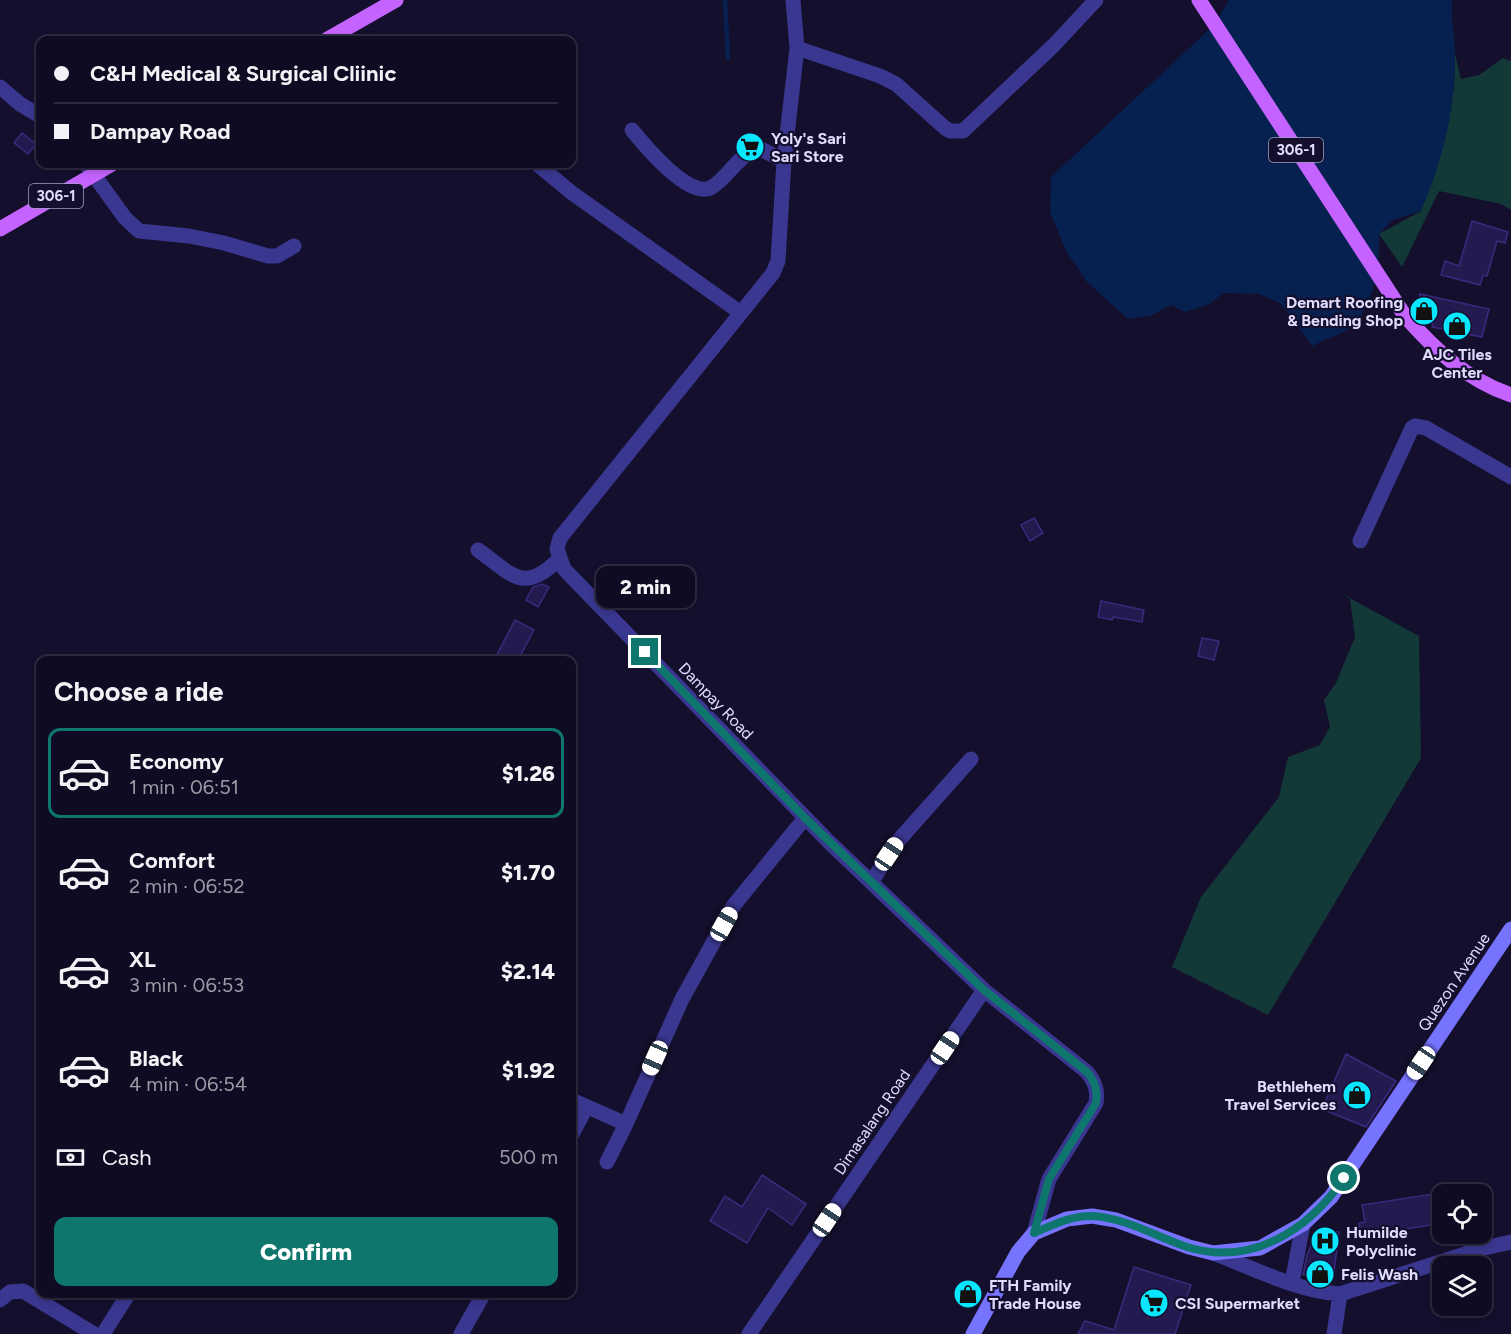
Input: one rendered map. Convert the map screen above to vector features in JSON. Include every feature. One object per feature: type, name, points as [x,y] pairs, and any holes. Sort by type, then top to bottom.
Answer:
[{"type":"main road","points":[[333,36],[396,0]]},
{"type":"main road","name":"306-1","points":[[1199,0],[1405,316],[1431,346],[1454,365],[1497,391],[1511,395]]},
{"type":"main road","name":"306-1","points":[[0,229],[90,169]]},
{"type":"main road","name":"Quezon Avenue","points":[[973,1334],[1018,1252],[1034,1233],[1067,1219],[1092,1216],[1116,1221],[1189,1247],[1213,1253],[1260,1248],[1303,1224],[1331,1197],[1511,929]]},
{"type":"street","points":[[478,550],[523,580],[540,575],[559,559],[557,549],[561,538],[773,273],[778,261],[784,161],[797,48],[793,0]]},
{"type":"street","points":[[797,48],[888,80],[896,84],[945,128],[950,131],[963,131],[1054,45],[1096,0]]},
{"type":"street","points":[[0,87],[36,114]]},
{"type":"street","points":[[632,130],[664,165],[691,187],[700,191],[709,189],[720,181],[737,160],[754,149],[764,150],[784,161]]},
{"type":"street","points":[[542,168],[572,193],[741,313]]},
{"type":"street","points":[[90,169],[124,218],[139,231],[189,236],[224,243],[268,256],[277,256],[294,246]]},
{"type":"street","points":[[1360,542],[1412,428],[1415,426],[1426,428],[1511,477]]},
{"type":"street","name":"Dampay Road","points":[[559,559],[564,569],[805,818],[984,990],[1087,1072],[1098,1093],[1096,1103],[1049,1179],[1034,1233]]},
{"type":"street","points":[[872,881],[898,841],[971,759]]},
{"type":"street","points":[[607,1162],[682,999],[734,905],[805,818]]},
{"type":"street","name":"Dimasalang Road","points":[[749,1334],[984,990]]},
{"type":"street","points":[[576,1102],[626,1124]]},
{"type":"street","points":[[576,1127],[586,1108]]},
{"type":"street","points":[[1292,1283],[1303,1224]]},
{"type":"street","points":[[1213,1253],[1292,1283],[1324,1293],[1340,1294],[1451,1258],[1511,1242]]},
{"type":"street","points":[[0,1300],[10,1292],[23,1291],[94,1334]]},
{"type":"street","points":[[1334,1334],[1340,1294]]},
{"type":"street","points":[[103,1334],[126,1298]]},
{"type":"street","points":[[461,1334],[481,1298]]},
{"type":"green space","points":[[1455,54],[1461,79],[1479,75],[1503,58],[1511,61],[1511,210],[1501,204],[1439,191],[1402,267],[1379,234],[1421,211],[1454,89]]},
{"type":"green space","points":[[1337,591],[1419,636],[1421,758],[1268,1015],[1172,967],[1201,897],[1279,797],[1288,757],[1320,745],[1330,727],[1324,700],[1336,683],[1355,637],[1350,599]]},
{"type":"water","points":[[1229,0],[1452,0],[1455,55],[1453,95],[1446,135],[1429,193],[1421,211],[1393,220],[1379,234],[1375,281],[1361,315],[1345,331],[1312,346],[1280,303],[1259,294],[1224,293],[1208,305],[1185,312],[1171,305],[1150,316],[1128,319],[1087,282],[1066,251],[1050,212],[1051,177],[1215,24]]},
{"type":"building","points":[[22,133],[36,144],[28,154],[14,143]]},
{"type":"building","points":[[1472,221],[1508,232],[1505,243],[1497,241],[1487,276],[1483,275],[1480,285],[1441,275],[1445,261],[1459,266]]},
{"type":"building","points":[[1420,294],[1489,309],[1482,337],[1432,327],[1434,316],[1416,312]]},
{"type":"building","points":[[1034,518],[1043,533],[1030,541],[1021,525]]},
{"type":"building","points":[[542,584],[549,587],[538,607],[526,600],[533,587]]},
{"type":"building","points":[[1101,601],[1144,610],[1142,622],[1098,617]]},
{"type":"building","points":[[515,620],[534,630],[520,656],[496,656]]},
{"type":"building","points":[[1202,638],[1219,641],[1214,660],[1198,656]]},
{"type":"building","name":"Bethlehem Travel Services","points":[[1346,1054],[1396,1081],[1366,1127],[1322,1109]]},
{"type":"building","points":[[762,1175],[806,1204],[792,1225],[768,1208],[747,1243],[710,1221],[725,1196],[742,1207]]},
{"type":"building","points":[[1432,1194],[1432,1225],[1361,1236],[1359,1223],[1365,1222],[1362,1205]]},
{"type":"building","points":[[1317,1231],[1339,1232],[1333,1280],[1303,1275],[1307,1255]]},
{"type":"building","name":"CSI Supermarket","points":[[1134,1267],[1191,1285],[1175,1334],[1078,1334],[1085,1321],[1114,1330]]},
{"type":"waterway","points":[[725,0],[728,58]]},
{"type":"place","name":"Yoly's Sari Sari Store","points":[[750,147]]},
{"type":"place","name":"Demart Roofing & Bending Shop","points":[[1424,311]]},
{"type":"place","name":"AJC Tiles Center","points":[[1457,326]]},
{"type":"place","name":"Bethlehem Travel Services","points":[[1357,1095]]},
{"type":"place","name":"Humilde Polyclinic","points":[[1325,1241]]},
{"type":"place","name":"Felis Wash","points":[[1320,1274]]},
{"type":"place","name":"FTH Family Trade House","points":[[968,1294]]},
{"type":"place","name":"CSI Supermarket","points":[[1154,1303]]},
{"type":"route","points":[[645,652],[805,818],[907,917],[984,990],[1087,1072],[1094,1082],[1098,1093],[1096,1103],[1049,1179],[1034,1233],[1067,1219],[1092,1216],[1116,1221],[1189,1247],[1213,1253],[1260,1248],[1303,1224],[1331,1197],[1344,1178]]}]
